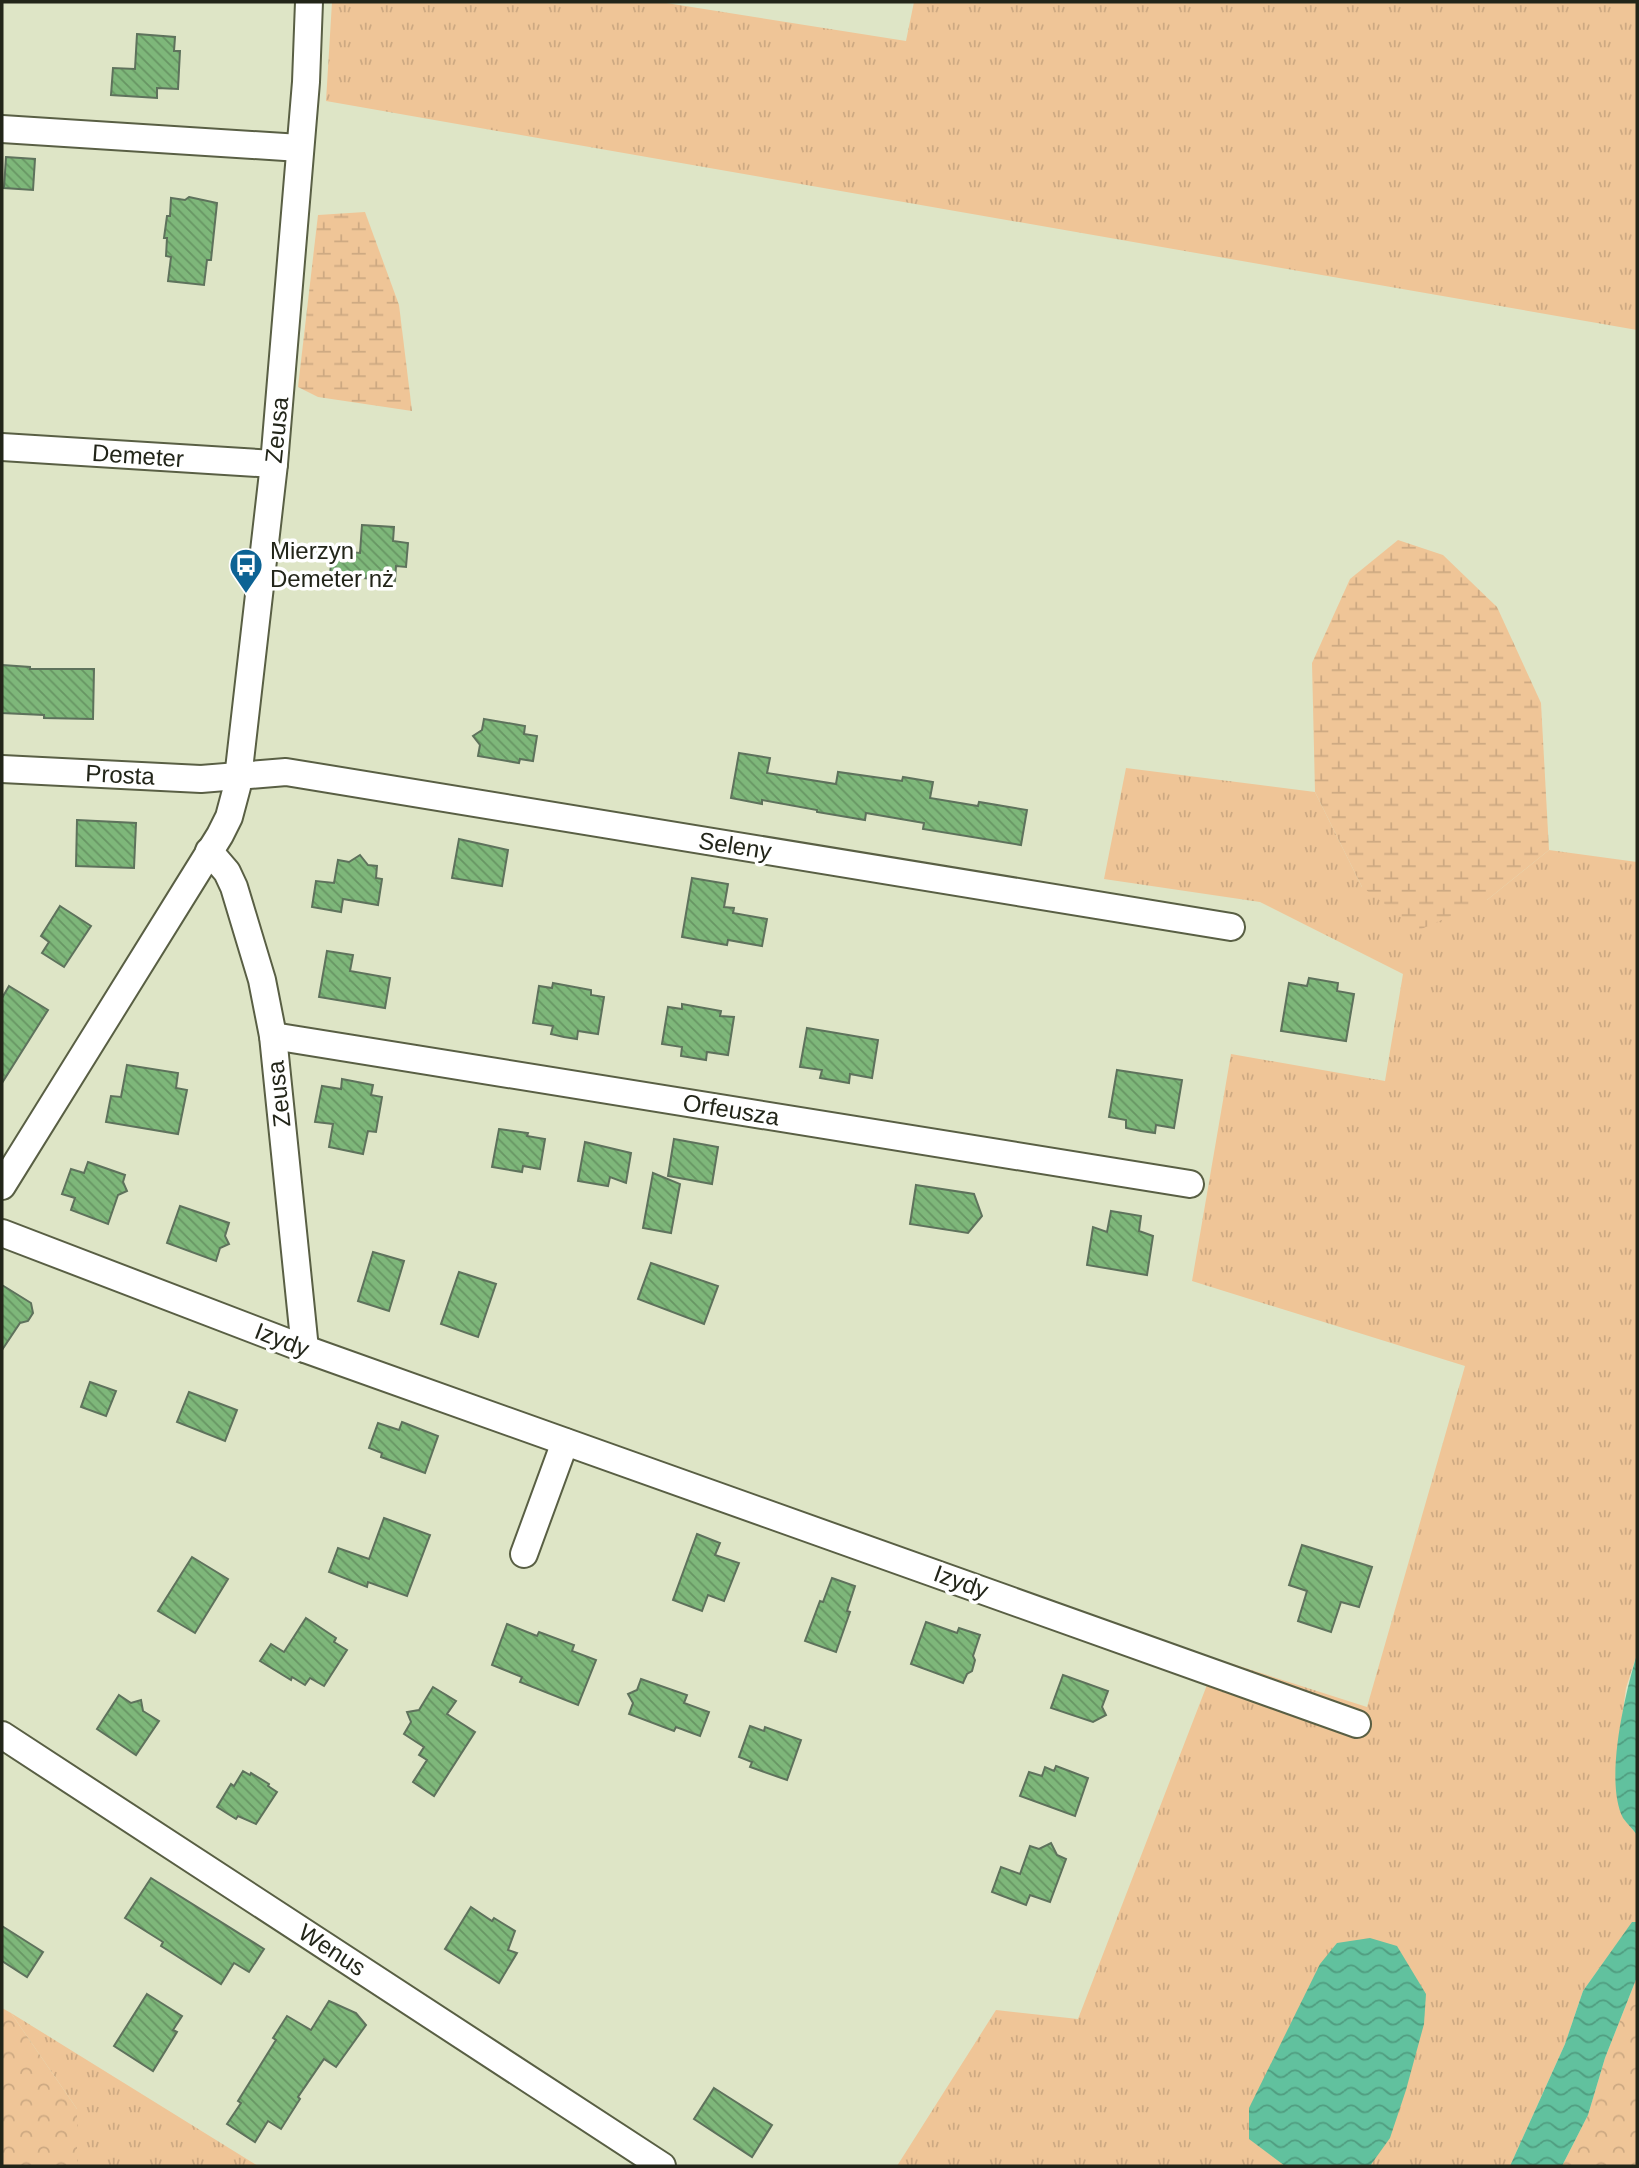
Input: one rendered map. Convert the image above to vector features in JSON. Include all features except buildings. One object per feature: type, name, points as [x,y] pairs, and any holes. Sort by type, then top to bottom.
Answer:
[{"type":"street","name":"Zeusa","points":[[4,1178],[229,817],[239,777],[274,464],[308,50],[309,2]]},
{"type":"street","points":[[2,129],[300,148]]},
{"type":"street","name":"Demeter","points":[[2,447],[274,464]]},
{"type":"street","name":"Prosta","points":[[2,769],[201,779],[239,777]]},
{"type":"street","name":"Seleny","points":[[239,777],[286,772],[1231,927]]},
{"type":"street","name":"Zeusa","points":[[209,851],[227,872],[243,913],[262,981],[273,1036],[305,1349]]},
{"type":"street","name":"Orfeusza","points":[[273,1036],[1190,1184]]},
{"type":"street","name":"Izydy","points":[[2,1233],[305,1349],[1357,1724]]},
{"type":"street","points":[[524,1554],[565,1442]]},
{"type":"street","name":"Wenus","points":[[2,1735],[662,2166]]},
{"type":"green space","points":[[332,2],[660,2],[906,41],[914,2],[1637,2],[1637,330],[326,101]]},
{"type":"green space","points":[[365,212],[399,305],[412,411],[318,397],[298,387],[318,215]]},
{"type":"green space","points":[[1398,540],[1443,555],[1497,607],[1541,703],[1549,850],[1487,900],[1419,930],[1362,887],[1315,792],[1312,663],[1350,579]]},
{"type":"green space","points":[[1126,768],[1315,792],[1362,887],[1487,900],[1549,850],[1637,862],[1637,1654],[1626,1688],[1617,1756],[1624,1819],[1637,1835],[1637,1922],[1632,1923],[1583,1991],[1565,2044],[1510,2166],[897,2166],[996,2010],[1078,2019],[1217,1659],[1367,1707],[1465,1366],[1192,1281],[1231,1054],[1385,1081],[1403,974],[1260,902],[1104,879]]},
{"type":"green space","points":[[1637,1977],[1637,2166],[1562,2166],[1588,2115],[1605,2058]]},
{"type":"green space","points":[[2,2008],[11,2013],[77,2109],[77,2166],[2,2166]]},
{"type":"green space","points":[[11,2013],[258,2166],[77,2166],[77,2109]]},
{"type":"water","points":[[1637,1654],[1637,1835],[1623,1818],[1615,1782],[1618,1737]]},
{"type":"water","points":[[1632,1922],[1637,1922],[1637,1977],[1605,2058],[1588,2115],[1562,2166],[1510,2166],[1565,2044],[1583,1991]]},
{"type":"water","points":[[1370,1938],[1397,1946],[1426,1994],[1424,2024],[1390,2138],[1370,2166],[1285,2166],[1249,2139],[1249,2108],[1320,1964],[1337,1943]]},
{"type":"place","name":"Mierzyn Demeter nż","points":[[246,595]]}]
